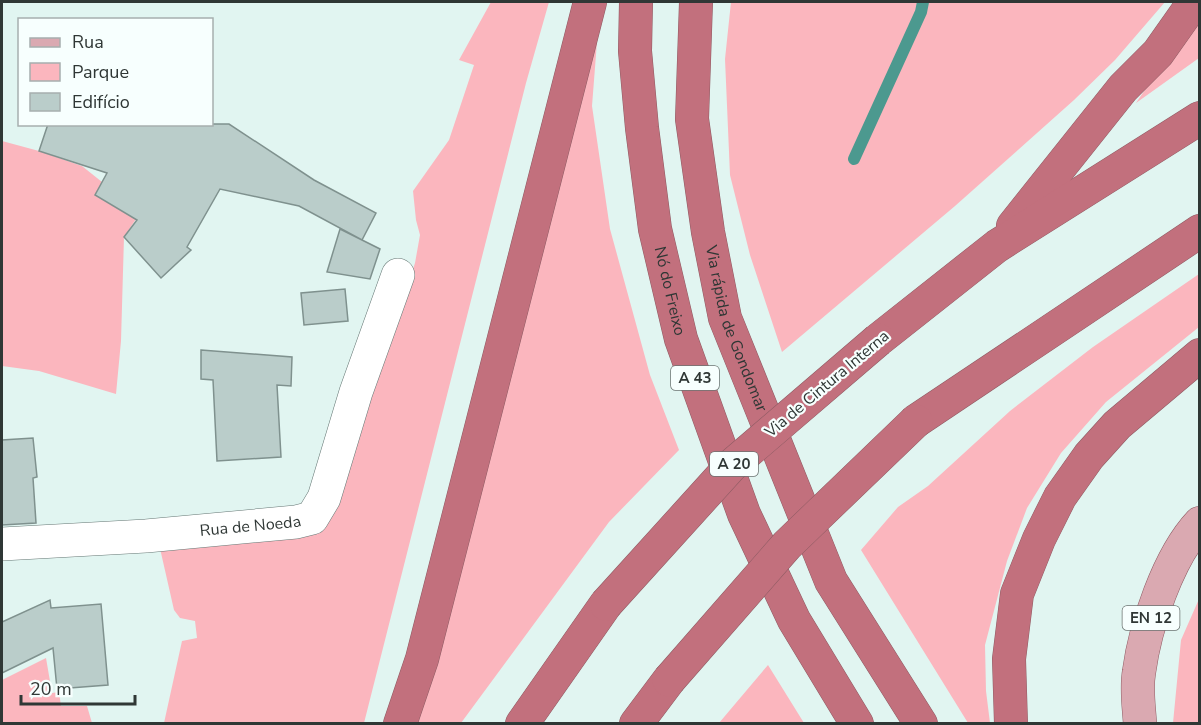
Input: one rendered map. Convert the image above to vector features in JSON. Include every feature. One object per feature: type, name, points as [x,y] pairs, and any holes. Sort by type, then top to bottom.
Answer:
[{"type":"highway","points":[[400,723],[422,658],[590,2]]},
{"type":"highway","name":"Nó do Freixo","points":[[636,2],[635,51],[655,229],[681,339],[744,514],[794,620],[857,723]]},
{"type":"highway","name":"Via rápida de Gondomar","points":[[696,2],[692,119],[708,232],[724,318],[831,581],[921,723]]},
{"type":"highway","points":[[997,246],[1123,88],[1158,53],[1194,2]]},
{"type":"highway","name":"Via de Cintura Interna","points":[[522,723],[606,604],[731,466],[878,340],[997,246],[1200,118]]},
{"type":"highway","points":[[636,723],[669,680],[787,544],[916,421],[1200,231]]},
{"type":"highway","points":[[1011,723],[1009,659],[1017,594],[1039,539],[1060,497],[1089,456],[1117,425],[1200,355]]},
{"type":"main road","name":"EN 12","points":[[1140,723],[1138,674],[1150,620],[1168,574],[1191,533],[1200,523]]},
{"type":"street","name":"Rua de Noeda","points":[[2,544],[146,536],[296,522],[312,518],[324,498],[356,392],[398,275]]},
{"type":"green space","points":[[491,2],[549,2],[526,83],[364,723],[164,723],[182,641],[197,638],[195,621],[180,618],[174,610],[159,544],[315,528],[401,306],[415,263],[420,235],[413,191],[449,140],[474,65],[459,60]]},
{"type":"green space","points":[[731,2],[1165,2],[1115,60],[1074,100],[955,206],[782,352],[750,255],[730,175],[725,59]]},
{"type":"green space","points":[[1199,9],[1199,58],[1136,103]]},
{"type":"green space","points":[[599,16],[592,106],[610,229],[650,375],[679,450],[609,522],[461,723],[411,724]]},
{"type":"green space","points":[[2,141],[82,166],[102,182],[95,195],[125,213],[144,207],[124,237],[121,341],[116,394],[39,371],[2,366]]},
{"type":"green space","points":[[1199,274],[1199,327],[1106,402],[1061,453],[1027,508],[1007,561],[985,645],[986,691],[990,723],[968,723],[861,550],[898,507],[928,486],[1010,411],[1093,347]]},
{"type":"green space","points":[[1199,599],[1199,723],[1173,723],[1181,640]]},
{"type":"green space","points":[[46,658],[52,693],[59,692],[61,706],[87,706],[92,723],[2,723],[2,680]]},
{"type":"green space","points":[[768,665],[804,723],[719,723]]},
{"type":"building","points":[[213,124],[229,124],[314,180],[376,213],[362,240],[299,206],[220,189],[187,247],[191,250],[161,278],[124,237],[137,220],[95,195],[107,173],[39,151],[47,126],[213,126]]},
{"type":"building","points":[[340,229],[380,249],[370,279],[327,272]]},
{"type":"building","points":[[345,289],[348,321],[304,325],[301,293]]},
{"type":"building","points":[[201,350],[292,357],[291,386],[277,385],[281,457],[217,461],[213,380],[201,379]]},
{"type":"building","points":[[33,438],[37,477],[33,478],[36,523],[2,525],[2,440]]},
{"type":"building","points":[[50,600],[51,608],[101,604],[108,685],[57,689],[53,648],[2,673],[2,622]]},
{"type":"waterway","points":[[854,159],[921,12],[923,2]]}]
